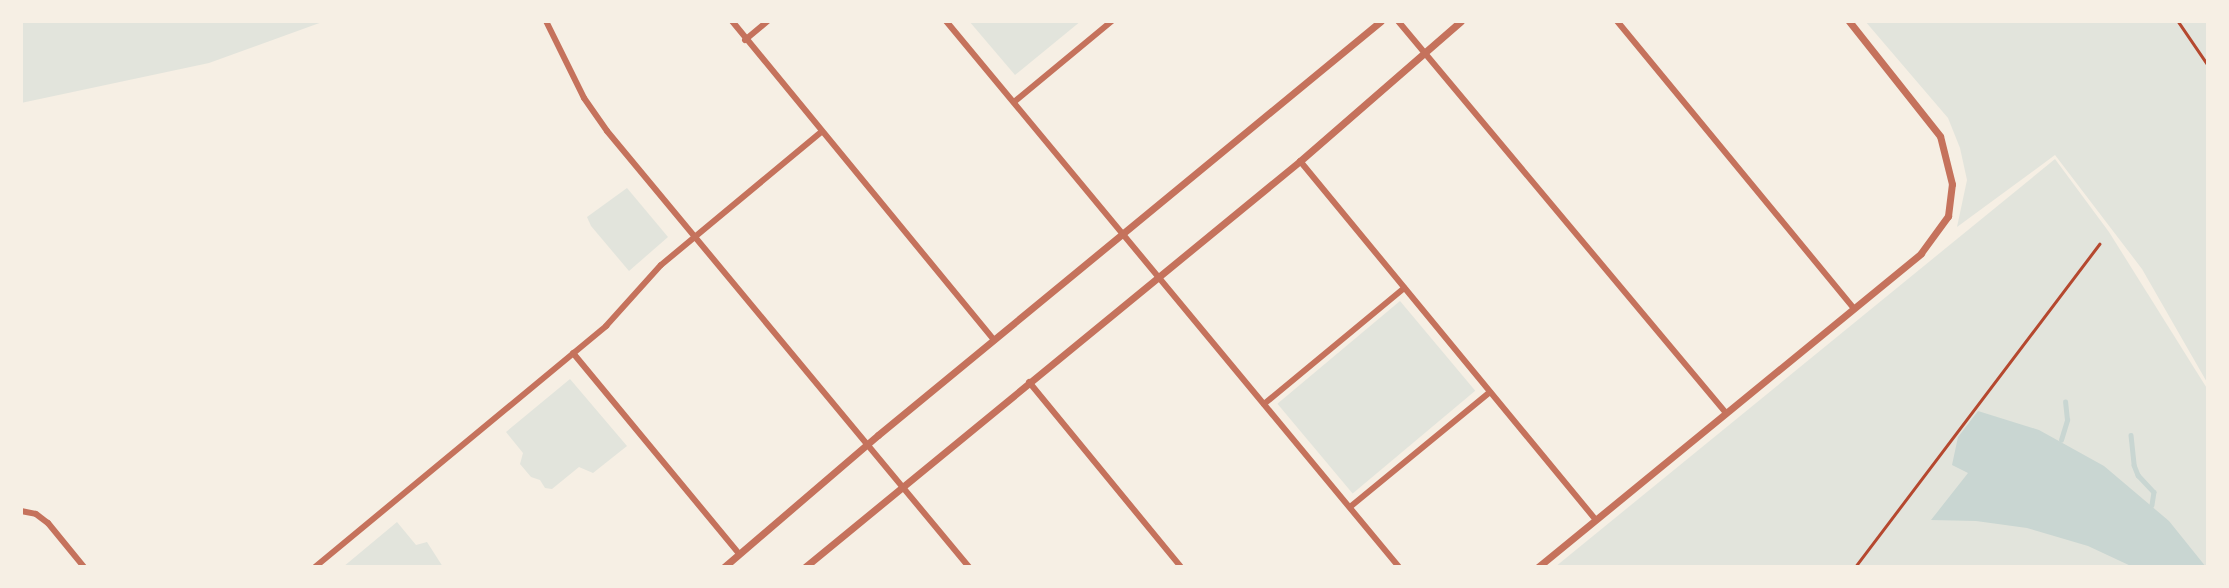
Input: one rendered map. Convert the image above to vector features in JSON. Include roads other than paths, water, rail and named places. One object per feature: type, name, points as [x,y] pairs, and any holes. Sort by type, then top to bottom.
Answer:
[{"type":"street","points":[[546,21],[584,98],[607,131],[969,567]]},
{"type":"street","points":[[732,21],[993,340]]},
{"type":"street","points":[[745,40],[768,21]]},
{"type":"street","points":[[947,21],[1399,567]]},
{"type":"street","points":[[1014,102],[1112,21]]},
{"type":"street","points":[[724,567],[867,444],[1381,21]]},
{"type":"street","points":[[1398,21],[1726,413]]},
{"type":"street","points":[[805,567],[1300,161],[1461,21]]},
{"type":"street","points":[[1617,21],[1854,309]]},
{"type":"street","points":[[1538,567],[1921,253],[1948,216],[1952,184],[1940,136],[1849,21]]},
{"type":"street","points":[[315,567],[619,314],[647,277],[821,132]]},
{"type":"street","points":[[1300,161],[1596,520]]},
{"type":"street","points":[[1264,404],[1404,288]]},
{"type":"street","points":[[573,353],[739,554]]},
{"type":"street","points":[[1029,382],[1181,567]]},
{"type":"street","points":[[1350,508],[1490,392]]},
{"type":"street","points":[[21,511],[36,514],[48,523],[85,567]]},
{"type":"waterway","points":[[2061,440],[2067,420],[2065,402]]},
{"type":"waterway","points":[[2131,435],[2134,465],[2138,475],[2154,492],[2152,505]]}]
